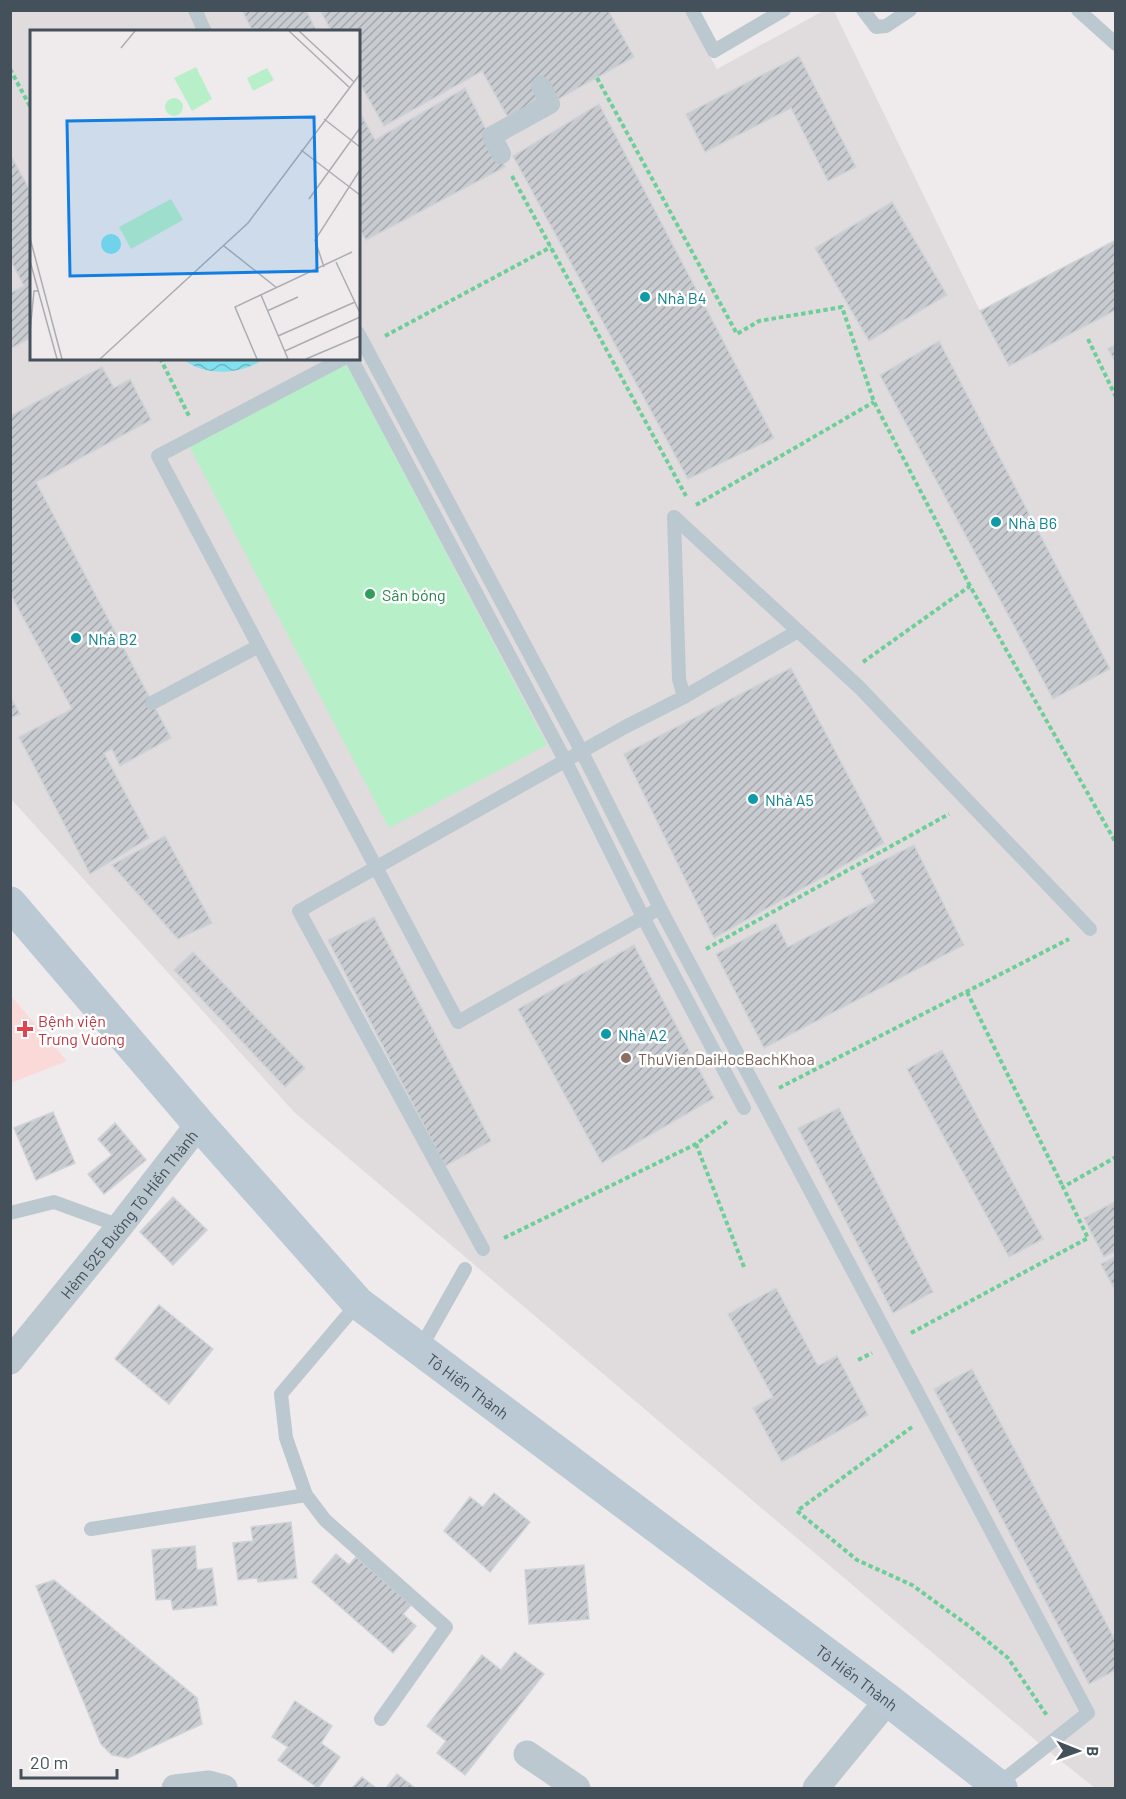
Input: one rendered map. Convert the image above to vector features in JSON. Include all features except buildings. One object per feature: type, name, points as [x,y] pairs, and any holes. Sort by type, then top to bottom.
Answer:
[{"type":"main road","name":"Tô Hiến Thành","points":[[16,919],[358,1303],[888,1700],[999,1787]]},
{"type":"street","points":[[501,154],[492,136],[550,104],[541,86]]},
{"type":"street","name":"Hẻm 525 Đường Tô Hiến Thành","points":[[10,1361],[58,1304],[199,1124]]},
{"type":"street","points":[[816,1788],[888,1700]]},
{"type":"street","points":[[527,1754],[577,1788]]},
{"type":"street","points":[[175,1788],[209,1784],[224,1788]]},
{"type":"lane","points":[[195,10],[205,30]]},
{"type":"lane","points":[[692,10],[714,51],[784,10]]},
{"type":"lane","points":[[863,10],[876,27],[886,26],[910,10]]},
{"type":"lane","points":[[1078,10],[1116,44]]},
{"type":"lane","points":[[362,349],[582,752],[660,908],[1088,1713],[999,1787]]},
{"type":"lane","points":[[340,360],[158,456],[257,647],[458,1022],[660,908]]},
{"type":"lane","points":[[352,360],[566,762],[643,917],[744,1108]]},
{"type":"lane","points":[[674,517],[679,679],[684,697]]},
{"type":"lane","points":[[674,517],[845,674],[1090,929]]},
{"type":"lane","points":[[483,1249],[299,911],[798,631]]},
{"type":"lane","points":[[152,703],[257,647]]},
{"type":"lane","points":[[10,1213],[54,1202],[120,1226]]},
{"type":"lane","points":[[420,1349],[465,1269]]},
{"type":"lane","points":[[358,1303],[281,1394],[286,1438],[306,1495],[325,1520],[446,1627],[381,1719]]},
{"type":"lane","points":[[91,1529],[306,1495]]},
{"type":"path","points":[[10,69],[30,106]]},
{"type":"path","points":[[597,78],[737,334],[759,321],[842,307],[874,402],[970,586],[1116,843]]},
{"type":"path","points":[[501,154],[692,507]]},
{"type":"path","points":[[362,349],[551,247]]},
{"type":"path","points":[[1088,339],[1116,397]]},
{"type":"path","points":[[161,360],[198,433]]},
{"type":"path","points":[[674,517],[874,402]]},
{"type":"path","points":[[845,674],[970,586]]},
{"type":"path","points":[[688,960],[968,804]]},
{"type":"path","points":[[762,1097],[1090,929]]},
{"type":"path","points":[[892,1343],[1088,1238],[967,993]]},
{"type":"path","points":[[483,1249],[696,1144],[744,1108]]},
{"type":"path","points":[[696,1144],[744,1267]]},
{"type":"path","points":[[1063,1187],[1116,1157]]},
{"type":"path","points":[[930,1414],[797,1511],[857,1560],[912,1585],[1008,1658],[1060,1734]]},
{"type":"shaded area","points":[[10,11],[685,11],[717,69],[823,11],[834,11],[980,311],[1115,240],[1115,1788],[1095,1788],[1046,1749],[294,1112],[11,799]]},
{"type":"shaded area","name":"Bệnh viện Trưng Vương","points":[[11,996],[67,1061],[10,1083]]},
{"type":"green space","points":[[346,363],[547,745],[389,828],[189,446]]},
{"type":"water","points":[[184,360],[262,360],[245,368],[223,372],[192,365]]},
{"type":"place","name":"Nhà B4","points":[[645,297]]},
{"type":"place","name":"Nhà B6","points":[[996,522]]},
{"type":"place","name":"Sân bóng","points":[[370,594]]},
{"type":"place","name":"Nhà B2","points":[[76,638]]},
{"type":"place","name":"Nhà A5","points":[[753,799]]},
{"type":"place","name":"Bệnh viện Trưng Vương","points":[[25,1029]]},
{"type":"place","name":"Nhà A2","points":[[606,1034]]},
{"type":"place","name":"ThuVienDaiHocBachKhoa","points":[[626,1058]]}]
